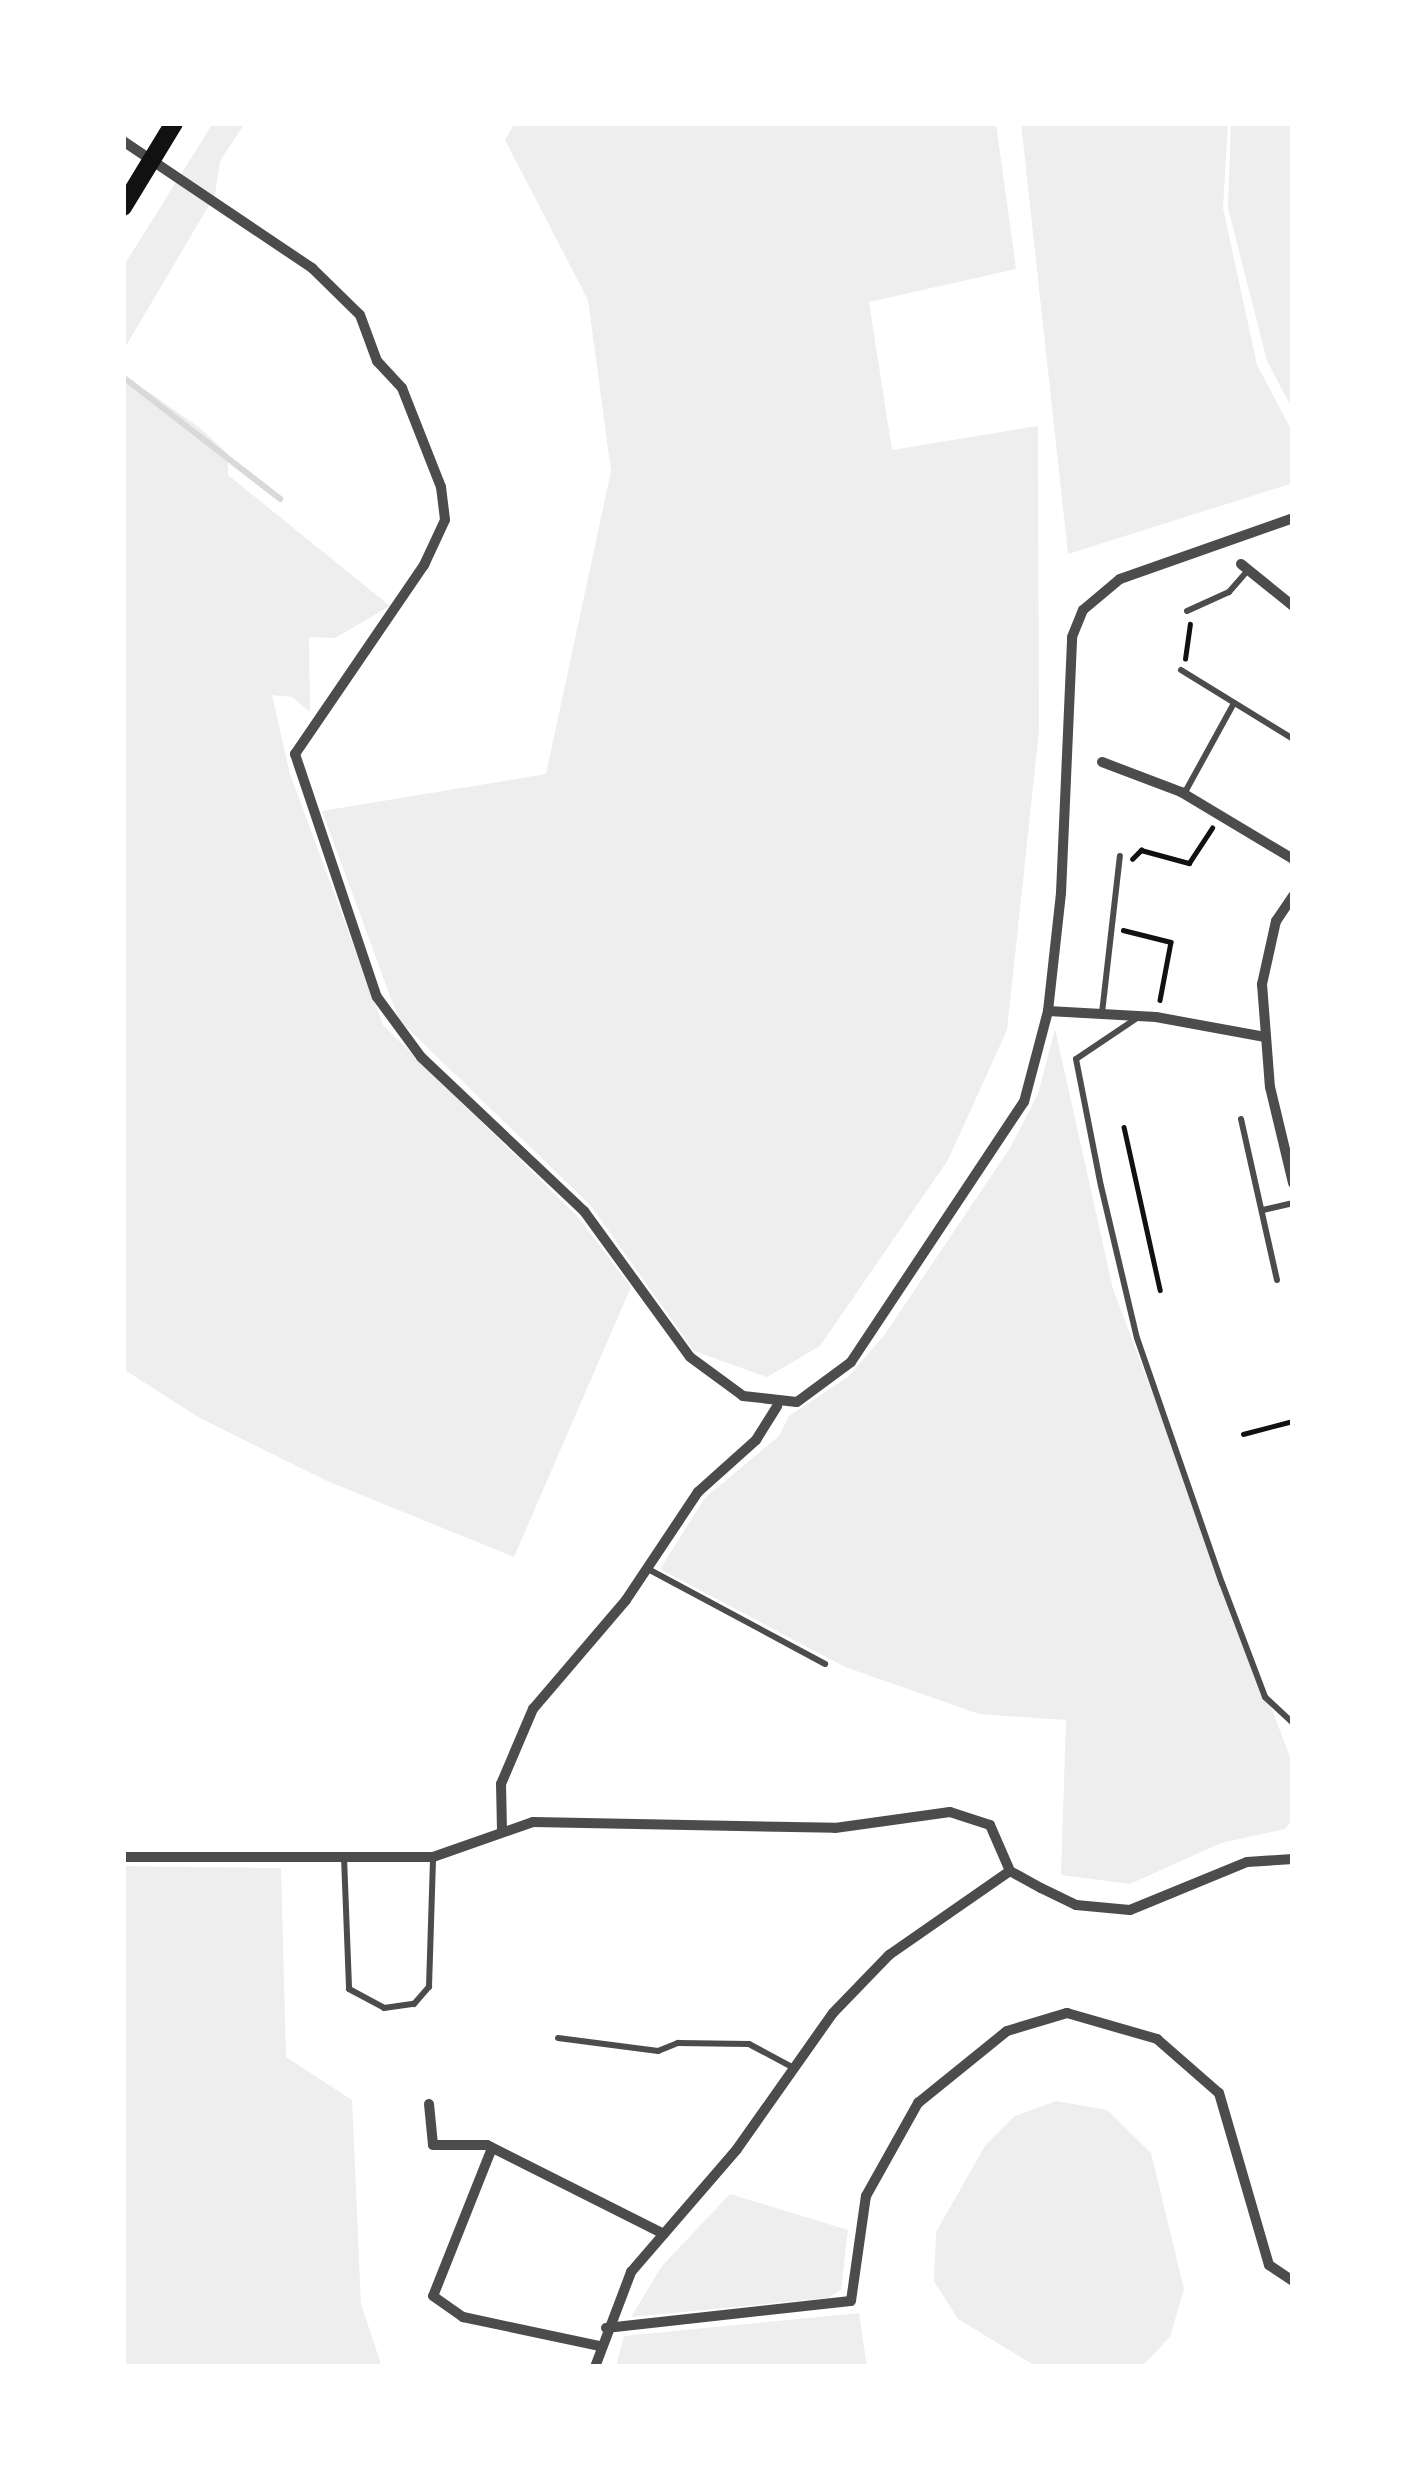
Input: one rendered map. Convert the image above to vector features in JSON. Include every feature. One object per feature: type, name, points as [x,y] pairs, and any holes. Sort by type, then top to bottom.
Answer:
[{"type":"highway","points":[[123,207],[174,123]]},
{"type":"street","points":[[123,141],[312,268],[360,315],[377,361],[402,388],[445,501],[424,565],[295,754],[377,997],[421,1057],[584,1210],[690,1357],[743,1396],[777,1406],[810,1395],[851,1362],[980,1178],[1024,1102],[1048,1011],[1061,893],[1072,637],[1083,610],[1120,579],[1293,518]]},
{"type":"street","points":[[1244,567],[1293,606]]},
{"type":"street","points":[[1102,762],[1184,794],[1293,859]]},
{"type":"street","points":[[1293,896],[1265,951],[1265,1037],[1293,1183]]},
{"type":"street","points":[[1048,1011],[1156,1017],[1265,1037]]},
{"type":"street","points":[[502,1832],[501,1784],[533,1708],[648,1569],[698,1492],[766,1429],[777,1406]]},
{"type":"street","points":[[123,1857],[433,1857],[533,1822],[835,1828],[962,1813],[990,1825],[1010,1871],[1076,1905],[1130,1910],[1247,1862],[1293,1859]]},
{"type":"street","points":[[595,2367],[598,2346],[631,2272],[876,1967],[1010,1871]]},
{"type":"street","points":[[606,2328],[851,2301],[866,2196],[918,2104],[1007,2030],[1066,2013],[1157,2038],[1220,2093],[1269,2265],[1293,2281]]},
{"type":"street","points":[[429,2104],[433,2145],[493,2148],[664,2234]]},
{"type":"street","points":[[493,2148],[433,2296],[463,2317],[598,2346]]},
{"type":"lane","points":[[1186,611],[1229,592],[1244,567]]},
{"type":"lane","points":[[1181,670],[1293,739]]},
{"type":"lane","points":[[1184,794],[1234,703]]},
{"type":"lane","points":[[1102,1013],[1120,856]]},
{"type":"lane","points":[[1137,1018],[1076,1059],[1106,1208],[1136,1339],[1222,1583],[1265,1696],[1293,1723]]},
{"type":"lane","points":[[1241,1119],[1277,1280]]},
{"type":"lane","points":[[1263,1210],[1293,1203]]},
{"type":"lane","points":[[648,1569],[825,1664]]},
{"type":"lane","points":[[344,1857],[349,1989],[385,2008],[414,2005],[429,1987],[433,1857]]},
{"type":"lane","points":[[558,2038],[658,2051],[678,2043],[749,2044],[794,2069]]},
{"type":"path","points":[[1181,670],[1192,633],[1186,611]]},
{"type":"path","points":[[1120,856],[1139,860],[1142,850],[1189,863],[1221,814]]},
{"type":"path","points":[[1110,927],[1171,942],[1156,1017]]},
{"type":"path","points":[[1124,1127],[1160,1290]]},
{"type":"path","points":[[1243,1434],[1293,1421]]},
{"type":"shaded area","points":[[213,123],[245,123],[220,161],[215,195],[123,351],[123,267]]},
{"type":"shaded area","points":[[515,123],[996,123],[1016,269],[869,302],[892,450],[1038,426],[1039,731],[1007,1030],[948,1160],[820,1346],[767,1377],[694,1351],[591,1206],[399,1020],[322,811],[546,774],[611,471],[588,300],[505,140]]},
{"type":"shaded area","points":[[1021,123],[1228,123],[1223,208],[1257,365],[1293,433],[1293,483],[1068,554]]},
{"type":"shaded area","points":[[1231,123],[1293,123],[1293,410],[1267,361],[1228,208]]},
{"type":"shaded area","points":[[123,374],[200,428],[228,454],[228,475],[390,606],[335,638],[309,637],[310,712],[292,697],[272,695],[290,774],[383,1025],[578,1217],[631,1287],[514,1557],[327,1481],[200,1418],[123,1369]]},
{"type":"shaded area","points":[[1055,1029],[1113,1289],[1293,1765],[1293,1818],[1285,1829],[1221,1843],[1130,1884],[1061,1875],[1066,1720],[979,1714],[845,1667],[660,1569],[705,1498],[779,1436],[789,1416],[848,1377],[885,1334],[1010,1148],[1038,1094]]},
{"type":"shaded area","points":[[123,1866],[281,1868],[286,2057],[352,2100],[361,2304],[382,2367],[123,2367]]},
{"type":"shaded area","points":[[1056,2101],[1107,2110],[1151,2153],[1184,2289],[1170,2337],[1141,2367],[1037,2367],[958,2319],[934,2281],[936,2232],[985,2146],[1015,2116]]},
{"type":"shaded area","points":[[730,2194],[848,2230],[841,2290],[828,2298],[631,2317],[662,2266]]},
{"type":"shaded area","points":[[859,2313],[867,2367],[616,2367],[624,2336]]},
{"type":"waterway","points":[[123,377],[280,499]]}]
